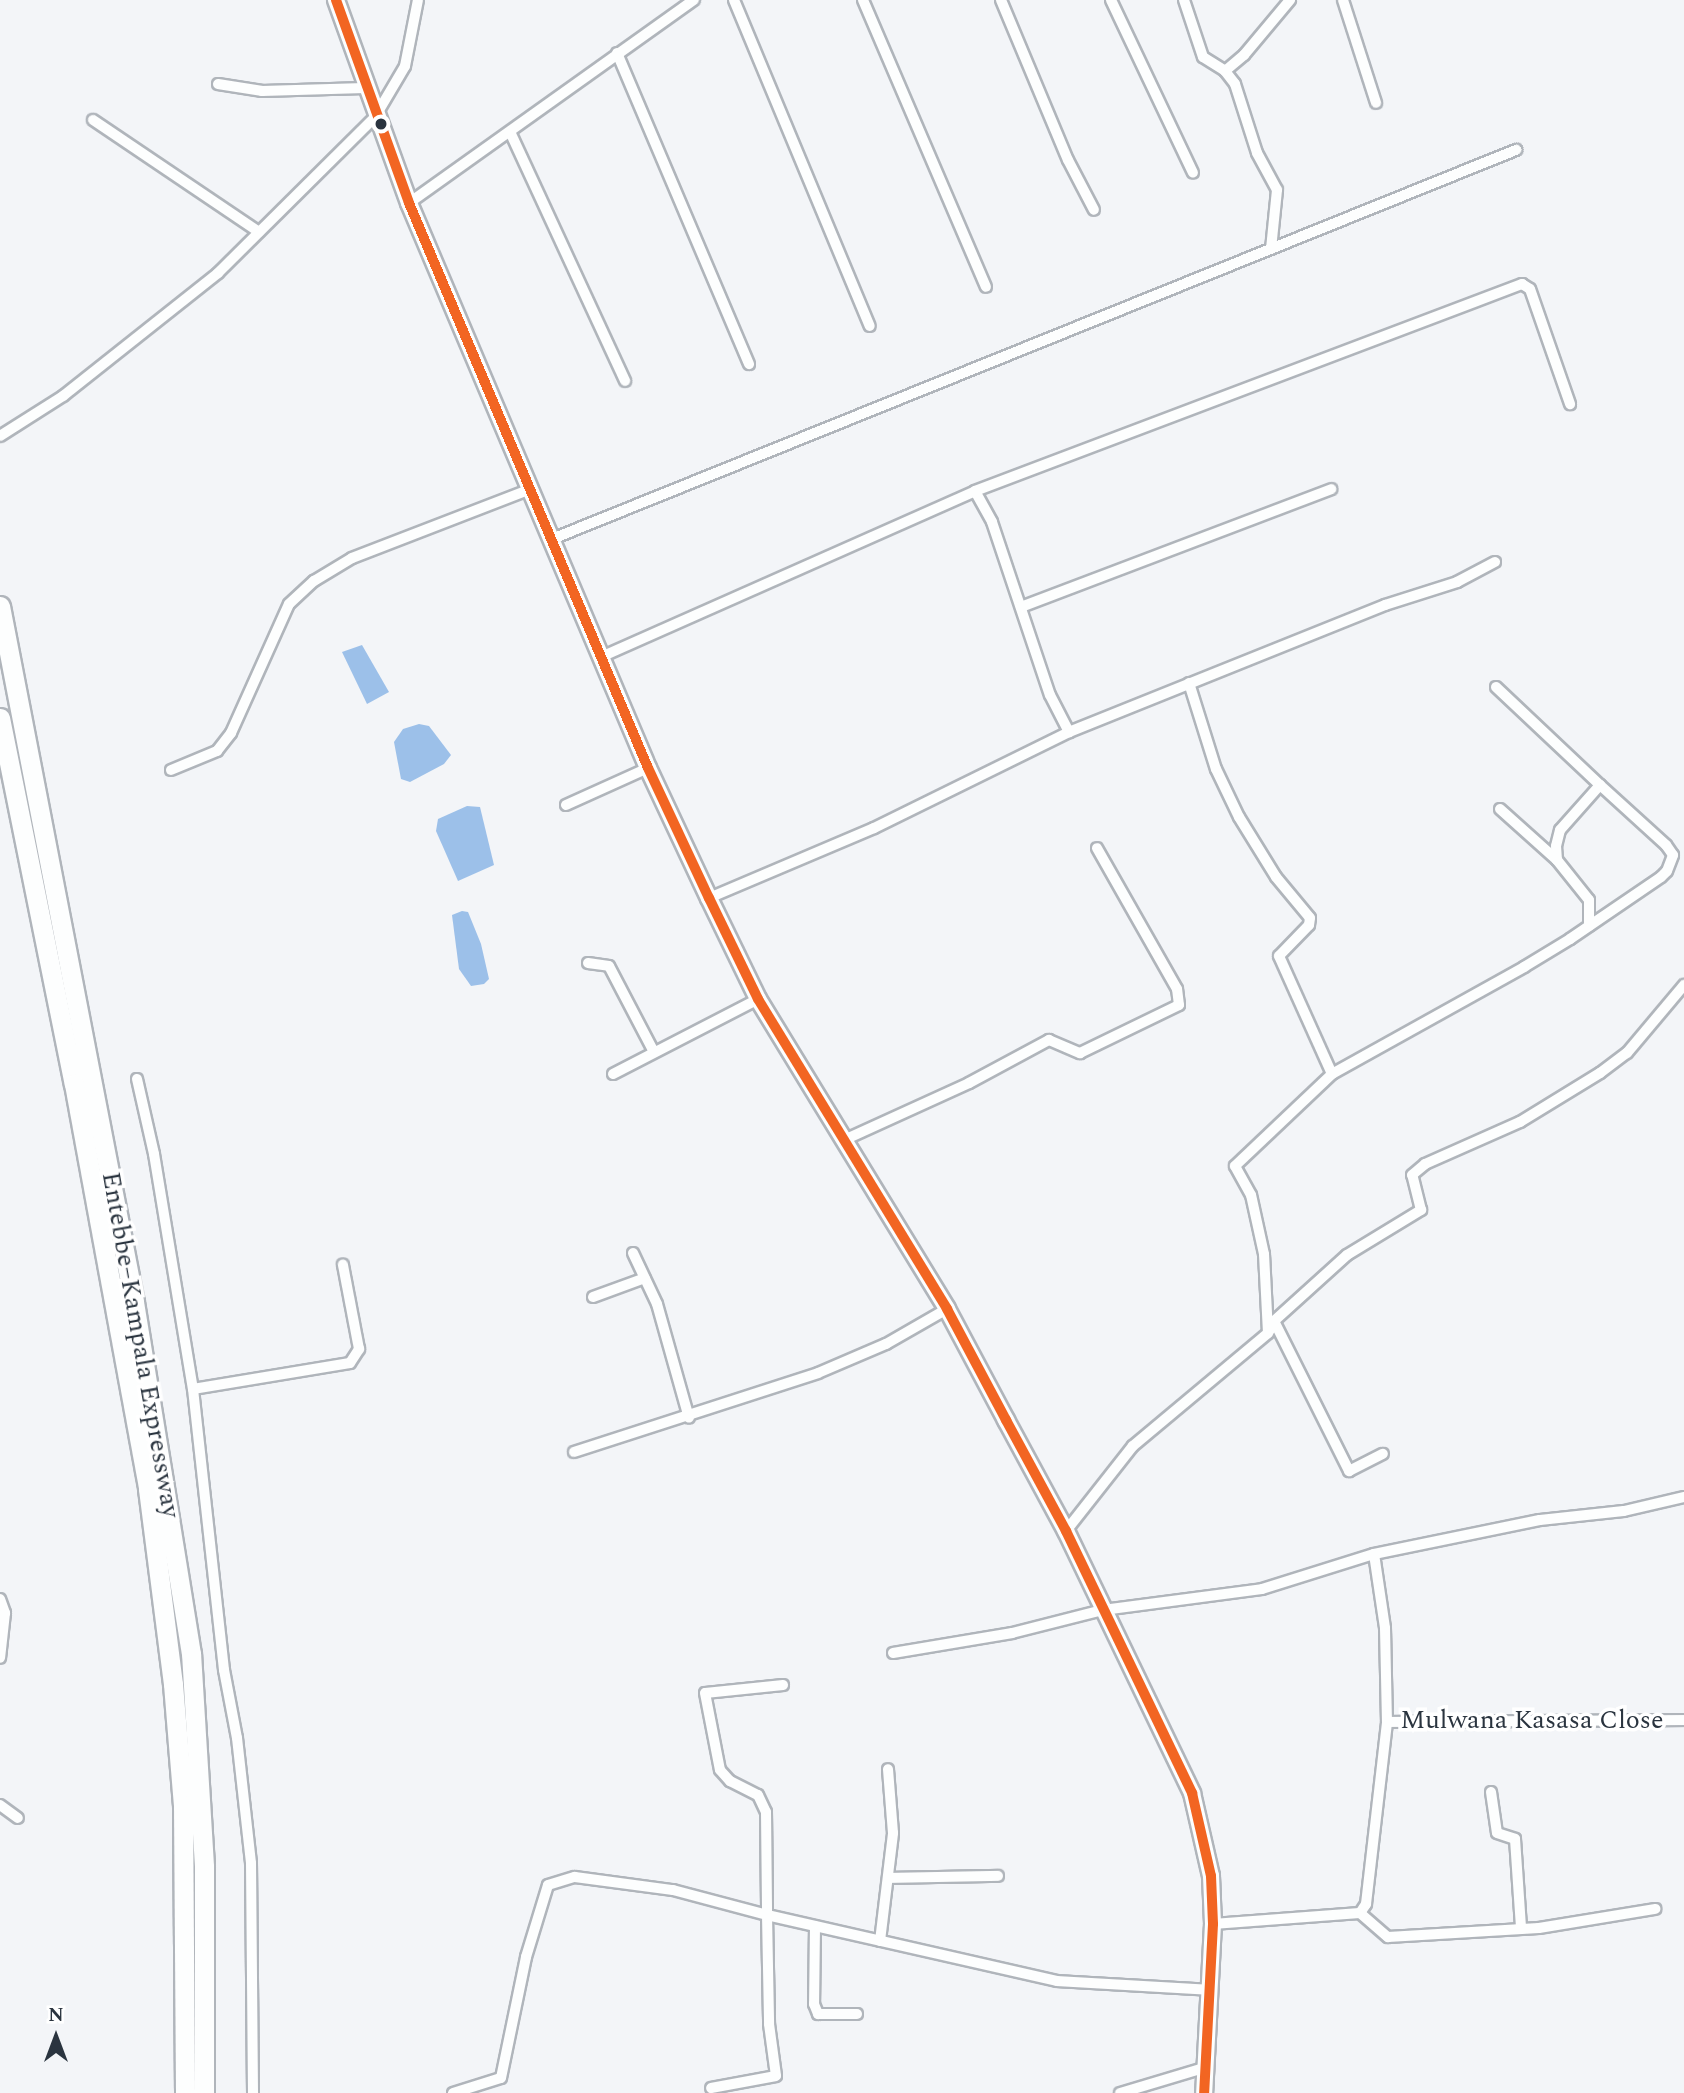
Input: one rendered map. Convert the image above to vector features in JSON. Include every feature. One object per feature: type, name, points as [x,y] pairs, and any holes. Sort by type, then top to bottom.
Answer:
[{"type":"highway","name":"Entebbe–Kampala Expressway","points":[[0,606],[132,1289],[191,1653],[204,1867],[204,2093]]},
{"type":"highway","name":"Entebbe–Kampala Expressway","points":[[0,718],[74,1084],[148,1489],[173,1684],[183,1805],[185,2093]]},
{"type":"main road","points":[[336,0],[375,117],[409,203],[648,768],[709,898],[758,999],[947,1309],[1066,1531],[1192,1793],[1211,1876],[1212,1990],[1205,2093]]},
{"type":"street","points":[[2,434],[154,328],[260,232],[375,117],[405,66],[418,0]]},
{"type":"street","points":[[409,203],[511,134],[617,53],[694,0]]},
{"type":"street","points":[[734,0],[870,326]]},
{"type":"street","points":[[863,0],[986,287]]},
{"type":"street","points":[[1001,0],[1068,160],[1094,210]]},
{"type":"street","points":[[1111,0],[1193,173]]},
{"type":"street","points":[[1184,0],[1203,57],[1225,71],[1238,91],[1257,153],[1277,190],[1271,249]]},
{"type":"street","points":[[1225,71],[1244,55],[1290,0]]},
{"type":"street","points":[[1343,0],[1376,103]]},
{"type":"street","points":[[617,53],[749,364]]},
{"type":"street","points":[[218,84],[262,91],[365,88]]},
{"type":"street","points":[[93,120],[260,232]]},
{"type":"street","points":[[511,134],[625,381]]},
{"type":"street","points":[[552,539],[1516,150]]},
{"type":"street","points":[[601,657],[975,491],[1522,284],[1530,289],[1570,404]]},
{"type":"street","points":[[171,770],[200,761],[231,733],[289,604],[314,581],[352,558],[531,489]]},
{"type":"street","points":[[1021,607],[1331,489]]},
{"type":"street","points":[[975,491],[992,522],[1051,695],[1069,732]]},
{"type":"street","points":[[709,898],[887,822],[1069,732],[1385,605],[1457,582],[1495,562]]},
{"type":"street","points":[[1189,684],[1216,769],[1239,817],[1276,877],[1310,918],[1309,925],[1279,956],[1332,1074]]},
{"type":"street","points":[[1268,1333],[1264,1254],[1251,1195],[1235,1166],[1332,1074],[1589,926],[1661,877],[1673,855],[1496,687]]},
{"type":"street","points":[[566,805],[648,768]]},
{"type":"street","points":[[1558,860],[1560,830],[1600,786]]},
{"type":"street","points":[[1500,809],[1558,860],[1589,900],[1589,926]]},
{"type":"street","points":[[844,1140],[969,1083],[1049,1040],[1080,1054],[1179,1005],[1182,998],[1097,848]]},
{"type":"street","points":[[588,963],[609,966],[654,1052]]},
{"type":"street","points":[[1066,1531],[1133,1446],[1243,1359],[1268,1333],[1274,1321],[1347,1255],[1422,1210],[1412,1175],[1425,1164],[1520,1122],[1600,1073],[1627,1053],[1684,985]]},
{"type":"street","points":[[613,1074],[758,999]]},
{"type":"street","points":[[137,1079],[154,1154],[192,1389],[251,1863],[253,2093]]},
{"type":"street","points":[[633,1253],[645,1278],[689,1418]]},
{"type":"street","points":[[192,1389],[350,1363],[359,1349],[342,1265]]},
{"type":"street","points":[[593,1297],[645,1278]]},
{"type":"street","points":[[574,1452],[689,1418],[829,1368],[886,1344],[947,1309]]},
{"type":"street","points":[[1274,1321],[1349,1471],[1383,1454]]},
{"type":"street","points":[[893,1653],[1012,1633],[1103,1610],[1262,1589],[1374,1554],[1540,1520],[1624,1511],[1684,1497]]},
{"type":"street","points":[[1374,1554],[1385,1628],[1387,1722]]},
{"type":"street","points":[[0,1600],[5,1613],[0,1658]]},
{"type":"street","points":[[711,2088],[776,2076],[769,2024],[766,1812],[758,1795],[730,1781],[720,1770],[705,1693],[783,1685]]},
{"type":"street","name":"Mulwana Kasasa Close","points":[[1360,1913],[1366,1904],[1387,1722],[1684,1720]]},
{"type":"street","points":[[880,1941],[890,1878],[893,1833],[888,1769]]},
{"type":"street","points":[[1491,1793],[1497,1833],[1515,1839],[1521,1928]]},
{"type":"street","points":[[0,1805],[18,1818]]},
{"type":"street","points":[[890,1878],[998,1876]]},
{"type":"street","points":[[453,2093],[501,2078],[526,1956],[548,1885],[558,1879],[597,1878],[673,1890],[767,1915],[1057,1981],[1212,1990]]},
{"type":"street","points":[[1213,1924],[1360,1913],[1388,1937],[1521,1928],[1655,1909]]},
{"type":"street","points":[[815,1926],[814,2004],[818,2014],[857,2014]]},
{"type":"street","points":[[1120,2093],[1207,2067]]},
{"type":"water","points":[[362,645],[389,692],[367,704],[342,652]]},
{"type":"water","points":[[419,724],[429,726],[451,755],[444,764],[410,782],[401,779],[394,742],[403,729]]},
{"type":"water","points":[[467,806],[480,807],[494,865],[458,881],[436,831],[438,819]]},
{"type":"water","points":[[468,912],[481,944],[489,979],[484,984],[471,986],[459,969],[452,915]]},
{"type":"transit line","points":[[336,0],[409,203],[648,768],[709,898],[758,999],[947,1309],[1066,1531],[1192,1793],[1211,1876],[1213,1924],[1204,2093]]}]
